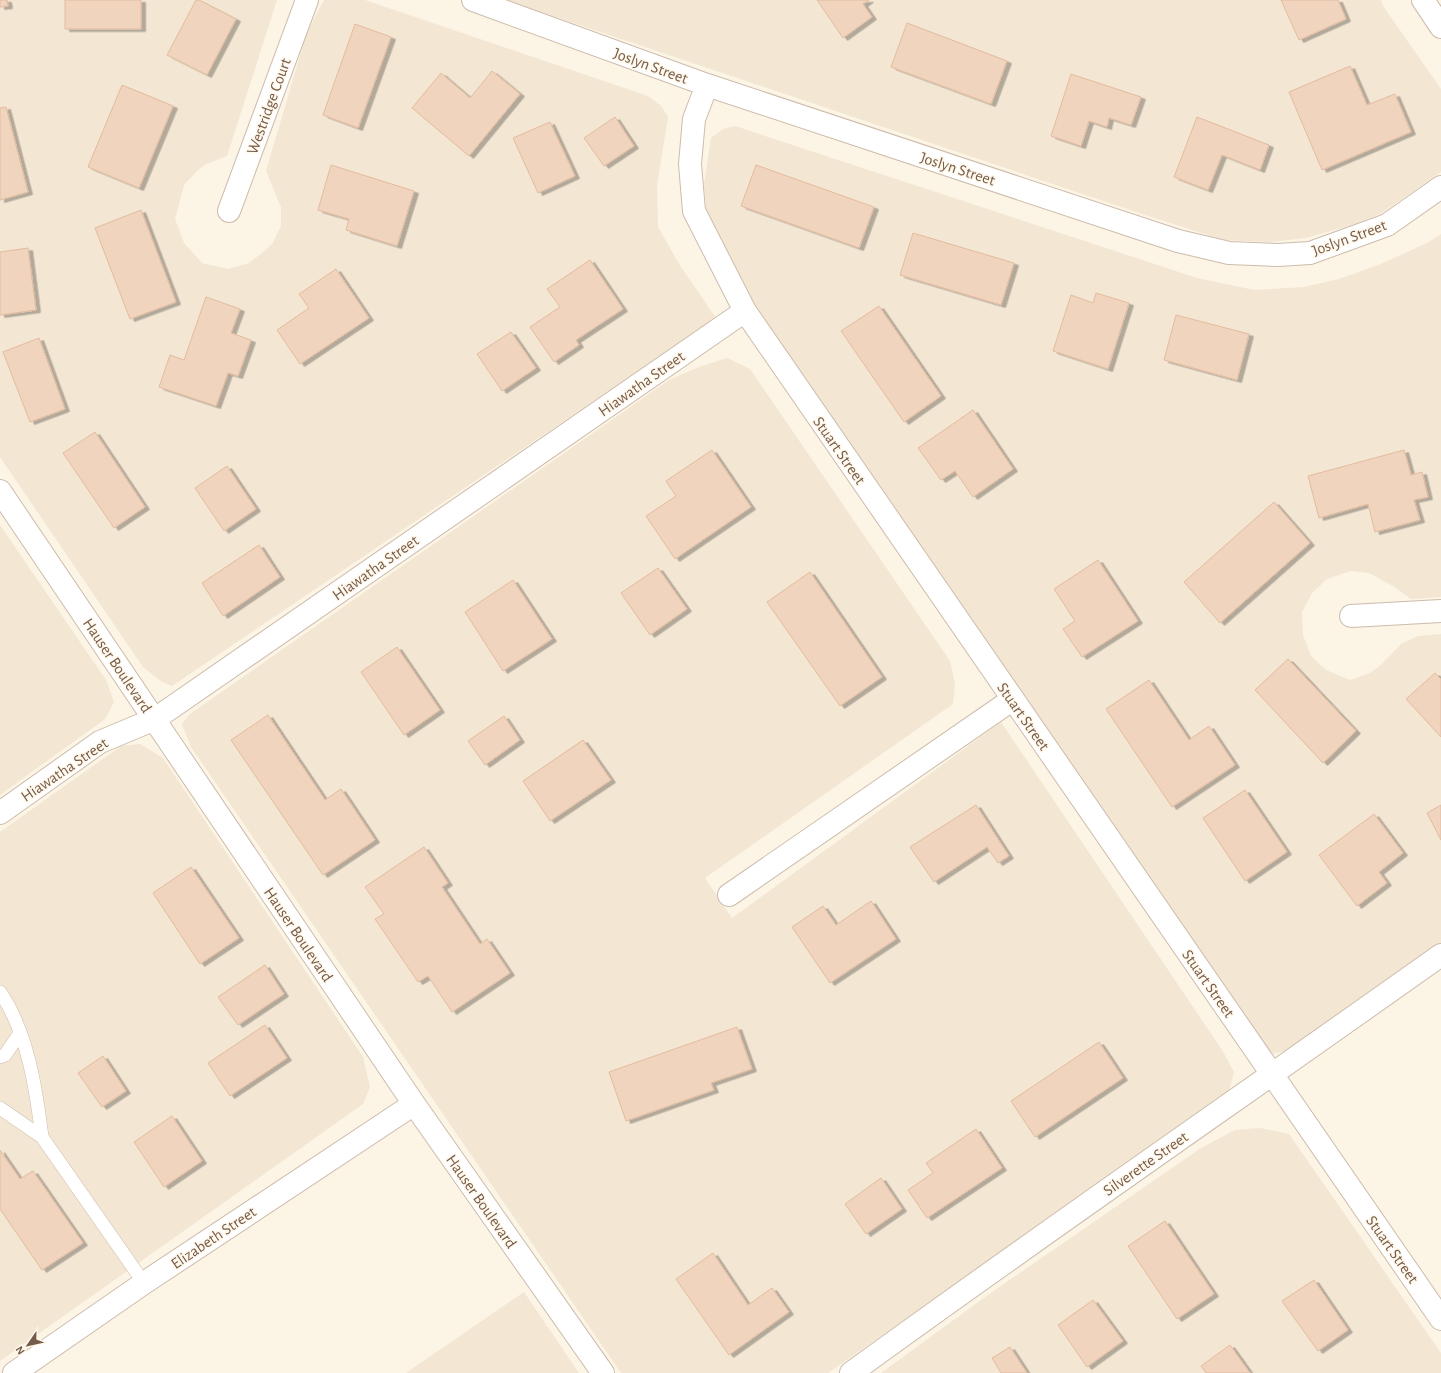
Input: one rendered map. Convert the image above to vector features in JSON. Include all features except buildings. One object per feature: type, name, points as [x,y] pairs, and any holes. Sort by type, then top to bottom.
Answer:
[{"type":"street","name":"Westridge Court","points":[[229,211],[307,0]]},
{"type":"street","name":"Joslyn Street","points":[[473,0],[707,85],[1178,241],[1229,253],[1278,255],[1310,253],[1387,225],[1441,187]]},
{"type":"street","points":[[1423,0],[1441,27]]},
{"type":"street","name":"Stuart Street","points":[[707,85],[694,118],[690,164],[694,210],[745,311],[1441,1319]]},
{"type":"street","name":"Hiawatha Street","points":[[0,813],[100,742],[155,720],[745,311]]},
{"type":"street","name":"Hauser Boulevard","points":[[0,491],[414,1104],[603,1373]]},
{"type":"street","points":[[1351,616],[1441,611]]},
{"type":"street","points":[[729,895],[1013,699]]},
{"type":"street","name":"Silverette Street","points":[[851,1373],[989,1273],[1441,955]]},
{"type":"street","name":"Elizabeth Street","points":[[14,1373],[144,1283],[414,1104]]},
{"type":"lane","points":[[0,992],[9,1005],[26,1052],[37,1098],[42,1137]]},
{"type":"lane","points":[[0,1057],[5,1054],[20,1033]]},
{"type":"lane","points":[[0,1108],[42,1137],[144,1283]]},
{"type":"shaded area","points":[[0,0],[277,0],[227,156],[206,164],[184,185],[175,219],[184,243],[202,263],[228,269],[249,263],[262,253],[272,244],[281,226],[281,207],[266,171],[307,32],[324,0],[365,0],[648,96],[661,106],[668,117],[657,185],[658,227],[679,264],[716,318],[172,686],[162,682],[143,667],[0,457]]},
{"type":"shaded area","points":[[505,0],[1381,0],[1383,6],[1441,89],[1441,172],[1380,214],[1352,225],[1306,238],[1269,242],[1224,240],[1148,216]]},
{"type":"shaded area","points":[[735,126],[1197,278],[1254,290],[1304,287],[1339,279],[1381,264],[1429,242],[1441,234],[1441,597],[1411,599],[1393,586],[1369,573],[1350,571],[1327,579],[1312,593],[1302,612],[1303,635],[1311,656],[1326,670],[1350,680],[1370,673],[1382,664],[1401,644],[1418,636],[1441,634],[1441,943],[1285,1051],[1273,1054],[1262,1041],[742,292],[707,218],[704,184],[711,138],[723,129]]},
{"type":"shaded area","points":[[727,358],[750,369],[950,661],[955,684],[953,704],[705,878],[732,918],[1001,722],[1222,1050],[1234,1072],[1229,1091],[828,1373],[621,1373],[191,747],[182,724],[190,714],[669,380],[699,367]]},
{"type":"shaded area","points":[[0,525],[106,680],[114,702],[105,719],[0,795]]},
{"type":"shaded area","points":[[140,744],[163,758],[363,1057],[370,1087],[363,1104],[0,1361],[0,832],[121,746]]},
{"type":"shaded area","points":[[1260,1128],[1289,1134],[1441,1353],[1441,1373],[881,1373],[988,1295],[1201,1148],[1235,1130]]},
{"type":"shaded area","points":[[524,1292],[579,1373],[406,1373]]}]
